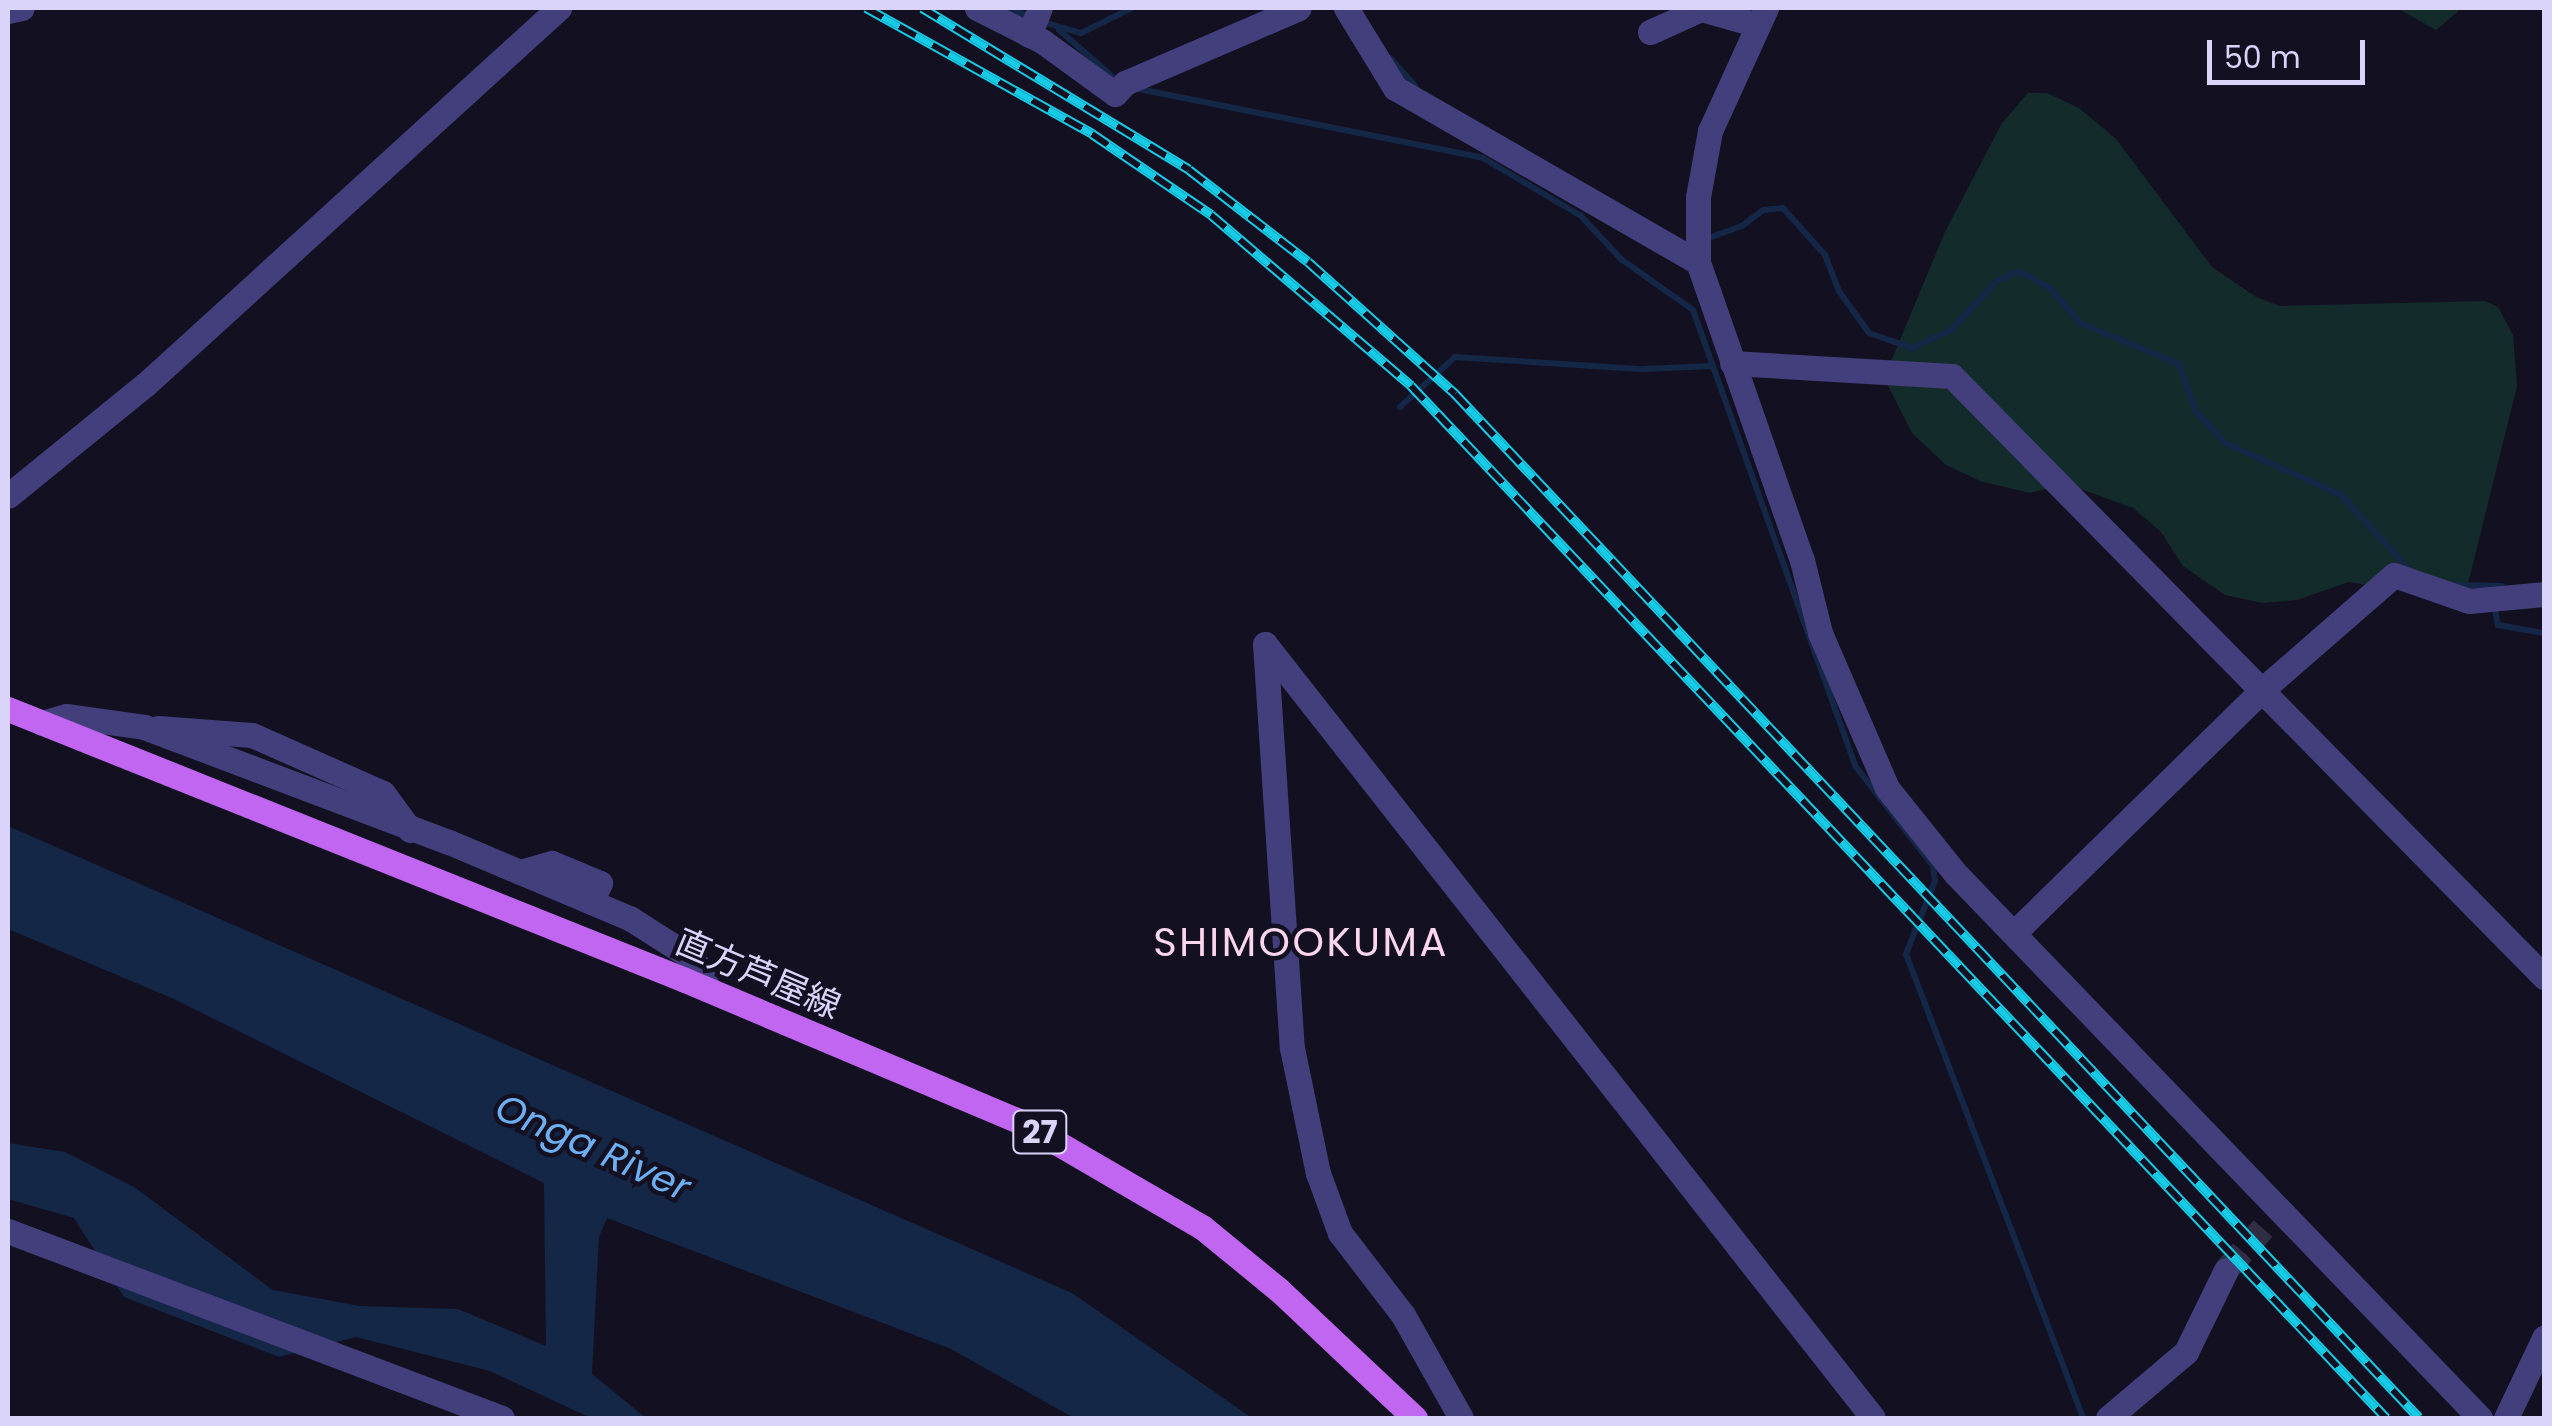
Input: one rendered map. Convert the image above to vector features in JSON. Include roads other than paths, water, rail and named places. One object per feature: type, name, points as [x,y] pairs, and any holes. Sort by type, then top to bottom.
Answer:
[{"type":"main road","name":"直方芦屋線","points":[[8,709],[709,990],[1022,1123],[1144,1191],[1279,1290],[1415,1418]]},
{"type":"street","points":[[8,11],[22,8]]},
{"type":"street","points":[[8,496],[158,374],[559,8]]},
{"type":"street","points":[[977,8],[1029,34],[1116,94],[1125,83],[1299,8]]},
{"type":"street","points":[[1029,34],[1040,8]]},
{"type":"street","points":[[1346,8],[1395,88],[1698,262]]},
{"type":"street","points":[[1650,32],[1701,9],[1762,16],[1710,131],[1698,197],[1698,262],[1802,560],[1820,633],[1886,788],[2271,1219],[2480,1418]]},
{"type":"street","points":[[1732,364],[1952,376],[2544,977]]},
{"type":"street","points":[[2014,933],[2262,690],[2394,575],[2469,600],[2544,594]]},
{"type":"street","points":[[1461,1418],[1403,1315],[1340,1234],[1318,1173],[1292,1048],[1264,644],[1873,1418]]},
{"type":"street","points":[[42,723],[66,716],[148,729],[520,872],[591,902],[694,958],[709,990]]},
{"type":"street","points":[[8,1231],[502,1418]]},
{"type":"street","points":[[2108,1418],[2186,1352],[2226,1270]]},
{"type":"street","points":[[2506,1418],[2544,1338]]},
{"type":"water","name":"Onga River","points":[[8,826],[1072,1293],[1252,1418],[1074,1418],[951,1349],[607,1218],[599,1237],[592,1374],[646,1418],[591,1418],[490,1371],[356,1337],[279,1357],[124,1297],[74,1218],[8,1199],[8,1143],[65,1152],[134,1187],[273,1290],[360,1306],[458,1309],[546,1346],[544,1183],[174,999],[8,929]]},
{"type":"waterway","points":[[1011,8],[1027,16]]},
{"type":"waterway","points":[[1039,21],[1081,33],[1132,8]]},
{"type":"waterway","points":[[1059,30],[1114,78]]},
{"type":"waterway","points":[[1390,58],[1415,86]]},
{"type":"waterway","points":[[1134,88],[1483,158],[1581,216],[1621,259],[1693,310],[1856,767],[1933,866],[1935,881],[1906,954],[2083,1418]]},
{"type":"waterway","points":[[1706,239],[1742,226],[1763,210],[1783,208],[1825,255],[1839,291],[1869,333],[1912,348],[1951,330],[1997,281],[2019,271],[2051,289],[2080,323],[2179,364],[2195,410],[2225,443],[2341,495],[2410,570]]},
{"type":"waterway","points":[[1400,407],[1455,357],[1643,369],[1711,366]]},
{"type":"waterway","points":[[2454,585],[2502,586]]},
{"type":"waterway","points":[[2494,605],[2498,625],[2544,633]]},
{"type":"tunnel","points":[[2226,1270],[2263,1228]]},
{"type":"railway","points":[[866,8],[1092,134],[1211,215],[1411,386],[2386,1418]]},
{"type":"railway","points":[[922,8],[1189,170],[1308,262],[1455,394],[2419,1418]]},
{"type":"district","name":"SHIMOOKUMA","points":[[1301,942]]}]
